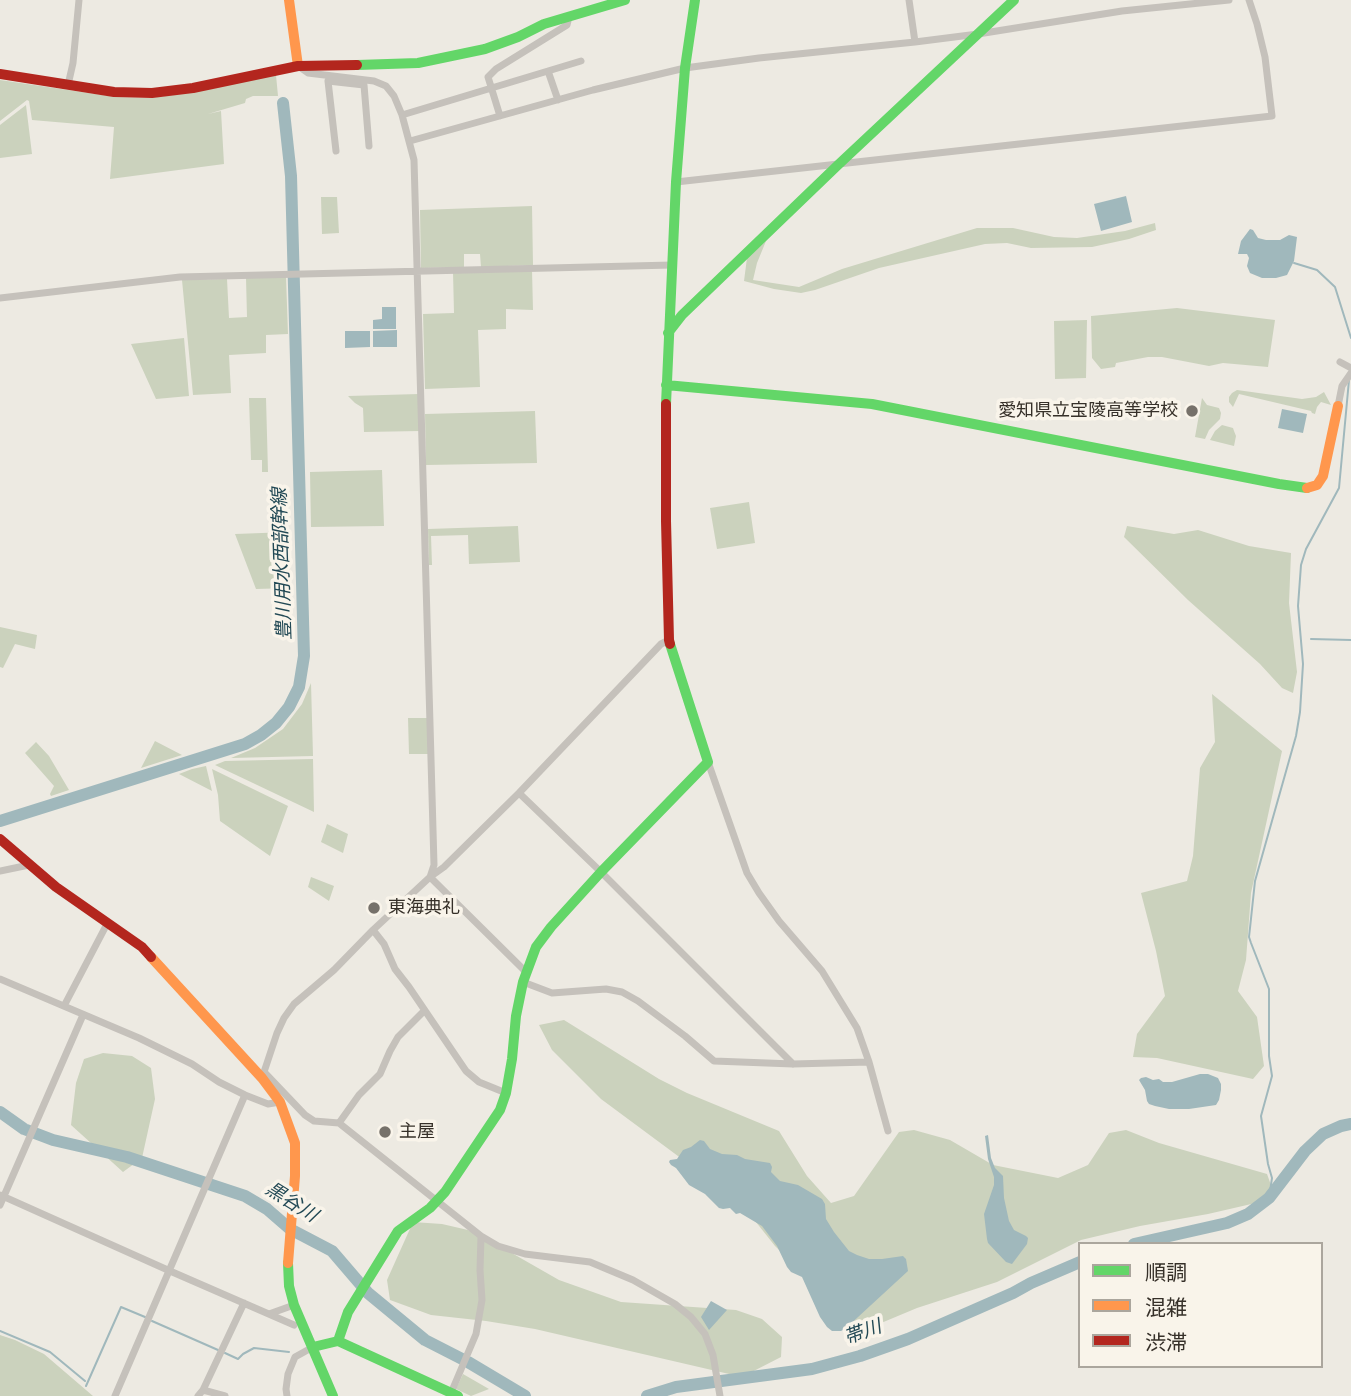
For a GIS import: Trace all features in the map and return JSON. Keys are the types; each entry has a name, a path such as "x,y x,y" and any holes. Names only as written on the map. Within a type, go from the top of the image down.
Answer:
{"street":[{"path":"68,85 74,62 79,0"},
{"path":"289,0 298,66 307,73 381,83 391,90 402,115 414,160 434,865 430,877"},
{"path":"0,74 114,92 152,93 193,88 298,66 418,63 493,47 544,23 625,0"},
{"path":"695,0 685,68 668,334 666,507 669,640 747,873 779,921 822,971 857,1028 888,1131"},
{"path":"909,0 915,42"},
{"path":"668,334 682,316 839,164 1014,0"},
{"path":"410,141 593,90 685,68 915,42 1122,11 1229,0"},
{"path":"676,182 1272,116 1265,57 1249,0"},
{"path":"500,116 488,77 496,69 567,25 569,17"},
{"path":"402,115 581,61"},
{"path":"548,71 558,100"},
{"path":"336,151 328,81 364,85 369,146"},
{"path":"0,298 180,277 671,265"},
{"path":"666,385 872,404 1308,488 1317,485 1323,476 1342,386 1351,370 1340,362"},
{"path":"333,1396 294,1305 289,1286 295,1143 280,1102 264,1075 277,1033 295,1004 430,877 444,867 519,793 661,644 669,640"},
{"path":"338,1341 348,1312 398,1231 437,1201 500,1110 506,1093 524,977 536,947 601,872 708,762"},
{"path":"519,793 793,1064"},
{"path":"0,839 56,887 142,947 305,1115 314,1121 339,1123 481,1236 498,1246 511,1251 590,1262 633,1280 675,1304 691,1317 705,1335 713,1355 720,1394"},
{"path":"0,871 29,865"},
{"path":"430,877 524,977 552,993 606,989 622,992 685,1036 714,1061 793,1064 869,1062"},
{"path":"64,1006 108,922"},
{"path":"373,930 384,944 395,969 466,1071 479,1082 506,1093"},
{"path":"0,979 139,1038 192,1064 245,1095 268,1104 280,1102"},
{"path":"339,1123 359,1095 380,1074 398,1037 424,1011"},
{"path":"0,1205 83,1015"},
{"path":"115,1396 245,1095"},
{"path":"2,1196 294,1325"},
{"path":"287,1396 288,1374 295,1357 313,1347 338,1341 455,1394 476,1334 482,1300 481,1236"},
{"path":"225,1396 201,1393 244,1303"},
{"path":"269,1314 294,1305"}],"green space":[{"path":"276,75 278,96 253,96 246,99 245,103 208,114 221,111 224,164 110,179 114,127 32,120 27,100 0,121 0,80 116,97 149,98"},
{"path":"26,105 32,154 0,158 0,125"},
{"path":"321,197 337,197 339,233 322,234"},
{"path":"532,206 533,265 481,267 480,254 464,254 464,267 421,268 420,210"},
{"path":"1155,223 1156,230 1092,247 1031,248 1007,243 985,244 879,268 801,293 744,281 747,258 766,241 753,280 799,287 842,269 977,228 1013,228 1054,237 1077,238 1125,231"},
{"path":"532,270 533,310 506,309 506,329 478,330 480,387 425,389 423,314 454,313 453,272"},
{"path":"286,277 288,334 266,335 266,353 229,355 231,393 193,395 182,280 227,279 229,318 247,317 246,278"},
{"path":"1177,308 1275,320 1268,367 1223,363 1209,366 1148,357 1116,363 1115,367 1101,369 1092,358 1091,316"},
{"path":"1087,320 1086,378 1055,379 1054,321"},
{"path":"184,338 189,396 156,399 131,344"},
{"path":"1237,390 1302,399 1316,397 1324,392 1331,405 1321,402 1315,414 1239,394 1233,407 1229,397"},
{"path":"419,394 420,431 364,432 363,408 348,396"},
{"path":"249,398 266,398 268,472 262,472 262,460 251,460"},
{"path":"1202,398 1207,405 1219,408 1221,413 1220,419 1209,430 1205,439 1195,437"},
{"path":"535,411 537,463 426,465 425,414"},
{"path":"1222,425 1233,428 1236,436 1234,446 1210,440"},
{"path":"382,470 384,526 311,527 310,472"},
{"path":"749,502 755,543 717,549 710,508"},
{"path":"518,526 520,562 469,564 468,535 431,536 432,565 429,565 428,529"},
{"path":"1127,526 1174,534 1198,530 1249,546 1291,553 1289,603 1297,672 1293,693 1282,688 1260,664 1188,600 1124,537"},
{"path":"289,532 290,588 256,589 235,534"},
{"path":"0,627 37,635 35,649 15,644 3,668 0,667"},
{"path":"311,683 313,756 231,758 255,748 283,729 302,704"},
{"path":"1212,694 1282,751 1251,893 1246,960 1238,991 1257,1017 1264,1066 1253,1079 1157,1058 1133,1057 1137,1034 1165,996 1141,893 1187,881 1193,856 1200,768 1215,742"},
{"path":"408,718 428,718 429,754 409,754"},
{"path":"155,741 182,755 141,768"},
{"path":"36,742 49,756 69,790 51,796 54,786 25,753"},
{"path":"313,759 314,812 215,765 225,761"},
{"path":"206,766 212,791 179,774 192,769"},
{"path":"212,769 288,806 270,856 220,821"},
{"path":"327,824 348,834 343,853 321,842"},
{"path":"311,877 334,886 329,901 308,887"},
{"path":"564,1020 659,1079 779,1131 807,1176 831,1203 854,1196 899,1132 914,1130 950,1140 993,1165 1058,1178 1088,1165 1109,1133 1126,1130 1159,1143 1267,1174 1272,1188 1260,1202 1081,1240 997,1282 917,1308 862,1331 845,1325 814,1284 775,1246 748,1212 709,1179 601,1099 552,1050 539,1025"},
{"path":"103,1053 132,1056 151,1068 155,1099 142,1158 123,1172 71,1125 76,1083 84,1059"},
{"path":"413,1222 442,1224 468,1230 559,1280 621,1302 736,1310 762,1319 782,1337 781,1357 742,1377 535,1329 431,1315 390,1300 387,1280"},
{"path":"0,1335 44,1354 93,1396 0,1396"},
{"path":"463,1374 489,1389 471,1396 456,1389"}],"water":[{"path":"1126,196 1132,222 1101,231 1094,204"},
{"path":"1250,229 1258,238 1266,240 1280,240 1289,235 1297,237 1294,261 1287,275 1262,278 1250,273 1247,254 1238,254 1241,241"},
{"path":"382,307 396,307 396,329 373,329 373,320 382,319"},
{"path":"397,330 397,347 373,347 373,331"},
{"path":"345,331 370,331 370,347 345,348"},
{"path":"1282,409 1307,414 1303,433 1278,428"},
{"path":"1200,1074 1218,1078 1221,1090 1216,1105 1189,1109 1155,1106 1147,1101 1139,1080 1146,1077 1172,1082"},
{"path":"988,1135 991,1158 995,1168 1003,1176 1009,1221 1014,1230 1028,1238 1027,1244 1012,1264 1006,1262 987,1239 984,1214 994,1185 985,1136"},
{"path":"700,1140 710,1149 722,1154 770,1163 771,1172 780,1181 798,1185 822,1199 826,1219 849,1251 869,1259 903,1256 908,1271 845,1329 832,1331 820,1317 802,1277 787,1267 777,1246 762,1226 740,1213 736,1214 730,1208 719,1208 705,1194 689,1185 671,1165 670,1160 677,1159 683,1150"},
{"path":"711,1301 727,1310 709,1330 701,1317"}],"waterway":[{"name":"豊川用水西部幹線","path":"0,821 245,744 276,723 289,707 299,687 304,656 291,176 283,103"},
{"path":"1294,263 1317,270 1335,287 1351,338"},
{"path":"1269,1198 1272,1178 1261,1116 1272,1076 1269,1056 1269,989 1249,937 1255,881 1296,736 1300,712 1303,664 1298,606 1301,565 1306,549 1339,488 1349,380"},
{"path":"1311,639 1351,640"},
{"name":"黒谷川","path":"0,1112 24,1129 53,1140 127,1157 245,1196 267,1209 290,1229 332,1251 368,1293 425,1340 525,1396"},
{"name":"帯川","path":"1143,1242 1227,1223 1248,1214 1269,1198 1305,1151 1323,1134 1351,1124"},
{"name":"帯川","path":"647,1396 676,1387 812,1369 860,1356 908,1339 1078,1263"},
{"path":"86,1386 121,1307 145,1317"},
{"path":"152,1321 218,1350"},
{"path":"0,1331 50,1352 85,1381"},
{"path":"225,1353 238,1359 254,1348 289,1352"}],"traffic: fast":[{"path":"357,65 418,63 485,49 544,24 625,0"},
{"path":"666,404 676,182 685,68 695,0"},
{"path":"668,333 682,315 1014,0"},
{"path":"666,385 872,404 1307,488"},
{"path":"338,1341 348,1312 398,1231 430,1208 445,1192 500,1110 506,1093 523,982 536,947 601,872 708,762 670,644"},
{"path":"288,1263 289,1286 294,1305 333,1396"},
{"path":"313,1347 338,1341 458,1396"}],"traffic: slow":[{"path":"289,0 298,66"},
{"path":"1307,488 1317,485 1323,476 1338,406"},
{"path":"151,957 262,1078 280,1102 295,1143 288,1263"}],"traffic: jam":[{"path":"0,74 114,92 152,93 193,88 298,66 357,65"},
{"path":"666,404 670,644"},
{"path":"0,839 56,887 142,947 151,957"}],"place":[{"name":"愛知県立宝陵高等学校","path":"1192,411"},
{"name":"東海典礼","path":"374,908"},
{"name":"主屋","path":"385,1132"}]}
